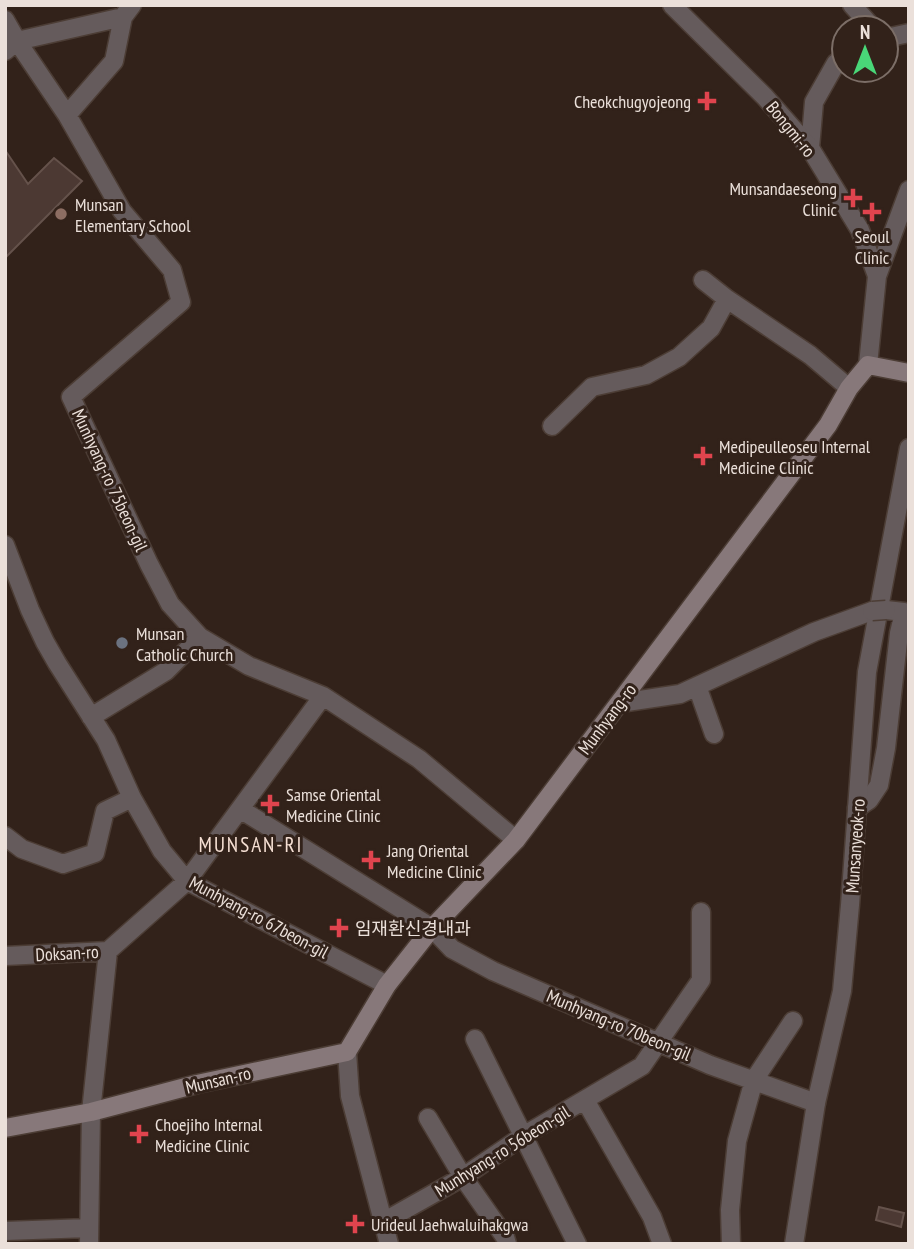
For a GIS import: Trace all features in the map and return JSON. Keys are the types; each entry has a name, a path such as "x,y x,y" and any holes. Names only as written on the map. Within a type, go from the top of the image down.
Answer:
{"main road":[{"path":"868,365 909,373"},
{"name":"Munhyang-ro","path":"347,1052 387,985 432,928 516,840 828,425 849,388 868,365"},
{"name":"Munsan-ro","path":"5,1128 91,1112 197,1084 347,1052"}],"street":[{"name":"Bongmi-ro","path":"672,5 765,97 810,148 860,230 877,276"},
{"path":"11,46 128,11"},
{"path":"67,115 114,61 128,11"},
{"name":"Munhyang-ro 75beon-gil","path":"5,20 11,46 67,115 122,211 172,270 180,302 71,397 170,604 200,637 249,666 323,696 419,759 516,840"},
{"path":"810,148 814,102 830,74"},
{"path":"868,365 877,276 909,190"},
{"path":"703,280 810,355 849,388"},
{"path":"552,426 592,387 646,375 679,356 711,328 727,299"},
{"name":"Munsanyeok-ro","path":"794,1244 816,1102 842,991 867,672 909,448"},
{"name":"Munhyang-ro 67beon-gil","path":"5,545 45,642 106,740 132,798 162,851 187,881 387,985"},
{"path":"620,703 680,694 814,632 879,611 904,612 879,785 869,800 857,808"},
{"path":"91,717 166,671 200,637"},
{"path":"697,686 714,734"},
{"path":"187,881 323,696"},
{"path":"5,836 22,849 63,864 95,853 105,811 132,798"},
{"name":"Munhyang-ro 70beon-gil","path":"240,809 432,928 452,948 493,971 710,1065 816,1102"},
{"name":"Doksan-ro","path":"5,956 108,951 187,881"},
{"name":"Munhyang-ro 56beon-gil","path":"383,1222 463,1177 523,1136 642,1066 701,980 701,912"},
{"path":"5,1231 89,1236 91,1112 108,951"},
{"path":"731,1244 730,1210 737,1141 754,1080 793,1021"},
{"path":"475,1039 577,1244"},
{"path":"347,1052 350,1096 388,1244"},
{"name":"Munhyang-ro 56beon-gil","path":"585,1100 652,1217 662,1244"},
{"path":"428,1118 507,1244"}],"building":[{"path":"5,150 28,184 54,158 82,181 5,258"},
{"path":"879,1207 904,1213 901,1227 876,1220"}],"place":[{"name":"Cheokchugyojeong","path":"707,101"},
{"name":"Munsandaeseong Clinic","path":"853,198"},
{"name":"Seoul Clinic","path":"872,212"},
{"name":"Munsan Elementary School","path":"61,214"},
{"name":"Medipeulleoseu Internal Medicine Clinic","path":"703,456"},
{"name":"Munsan Catholic Church","path":"122,643"},
{"name":"Samse Oriental Medicine Clinic","path":"270,804"},
{"name":"Jang Oriental Medicine Clinic","path":"371,860"},
{"name":"임재환신경내과","path":"339,928"},
{"name":"Choejiho Internal Medicine Clinic","path":"139,1134"},
{"name":"Urideul Jaehwaluihakgwa","path":"355,1224"}],"district":[{"name":"MUNSAN-RI","path":"251,844"}]}
